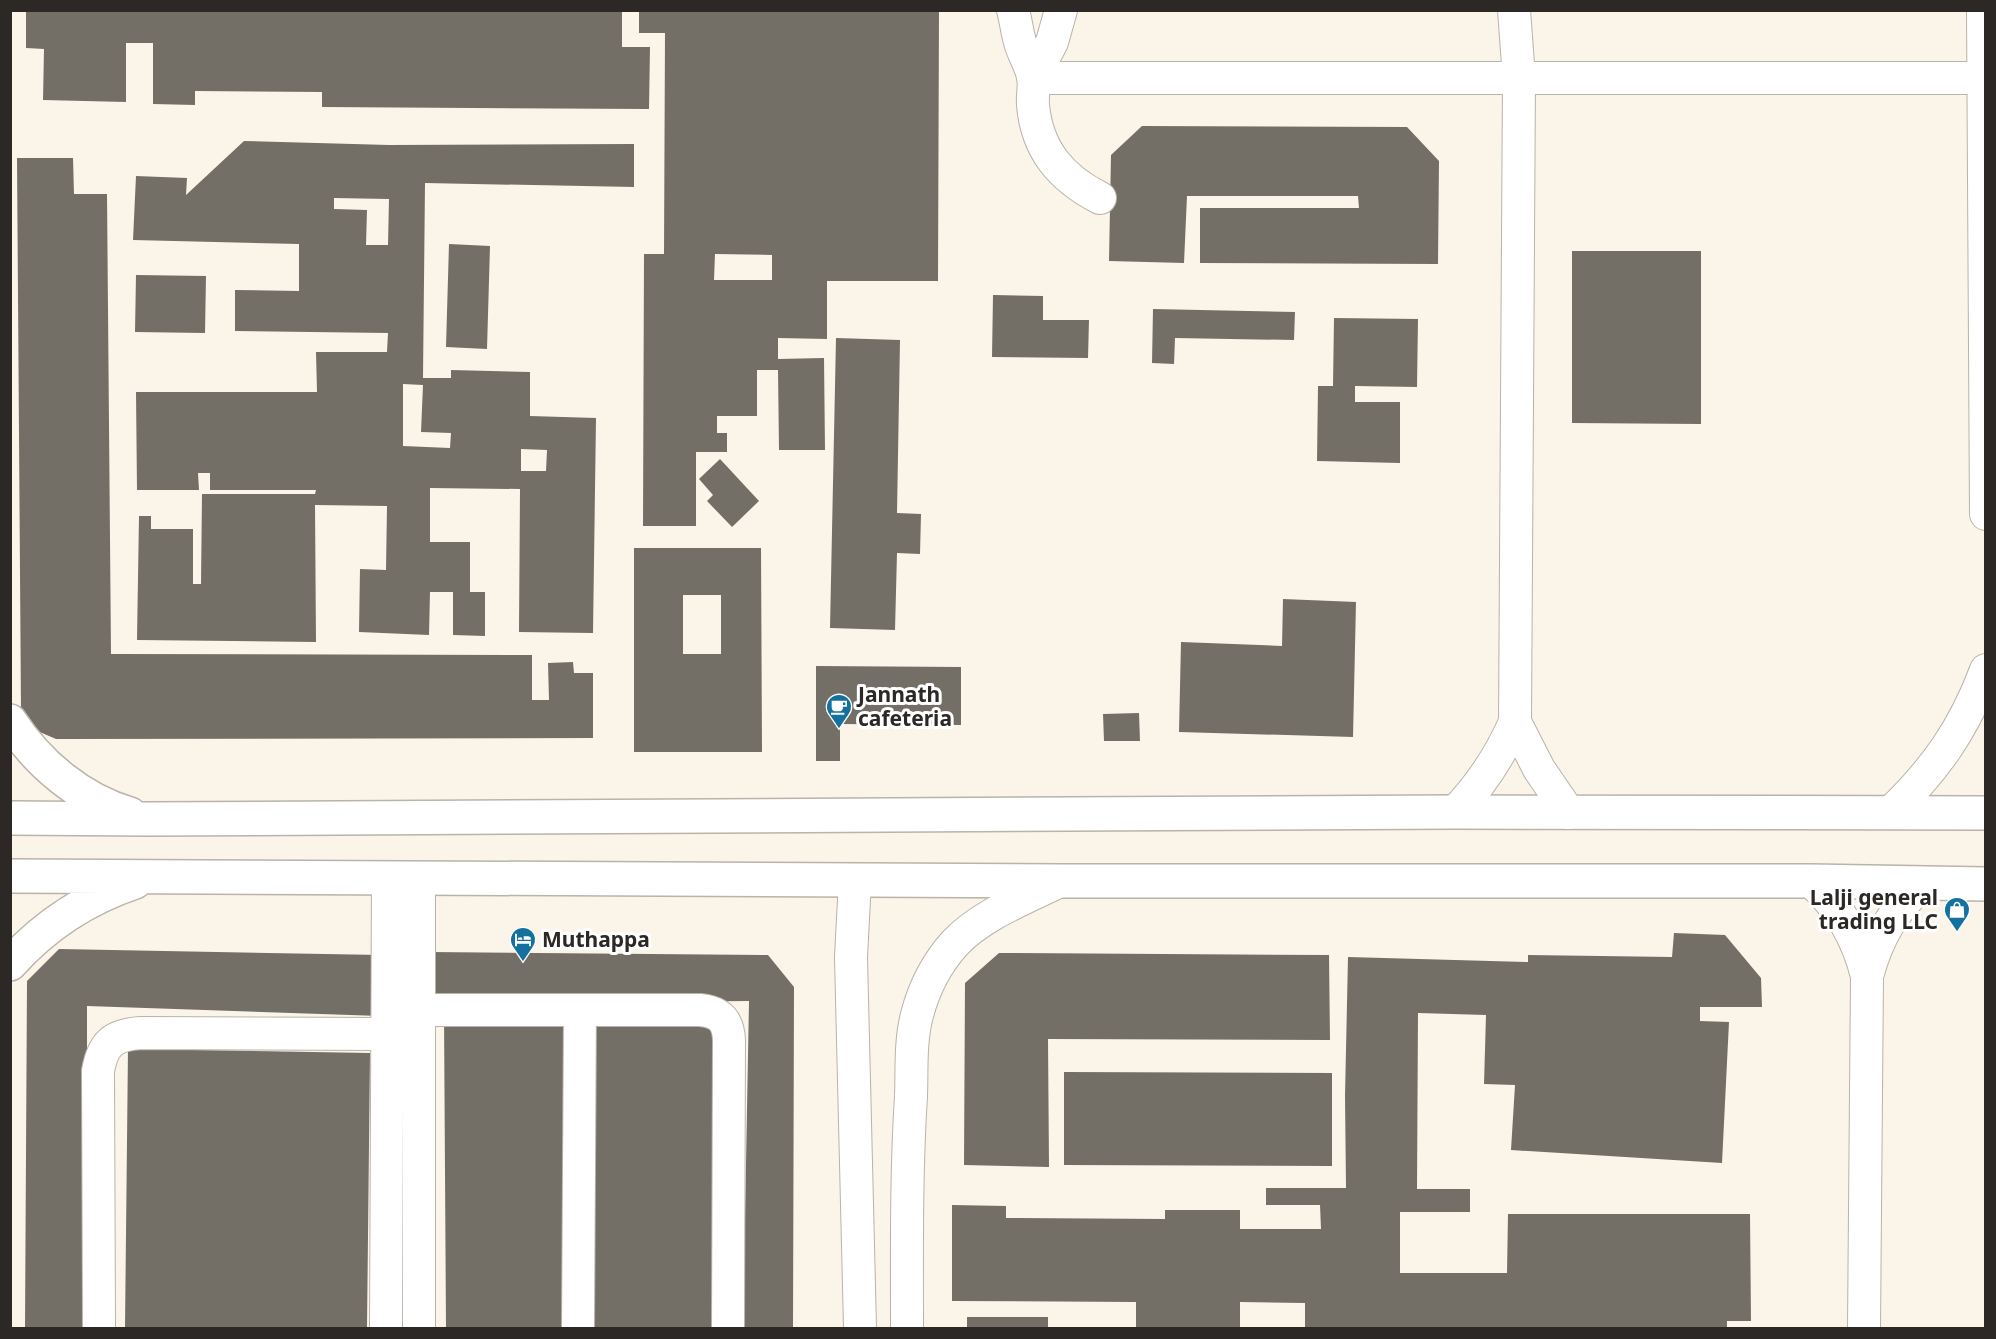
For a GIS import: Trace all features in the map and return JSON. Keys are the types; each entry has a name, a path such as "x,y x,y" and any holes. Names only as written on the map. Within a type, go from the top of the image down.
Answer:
{"main road":[{"path":"10,721 33,751 74,787 123,812 149,819"},
{"path":"10,818 1455,812 1986,813"},
{"path":"10,876 1811,881 1986,884"},
{"path":"10,964 50,926 82,906 116,889 152,877"}],"street":[{"path":"1013,10 1020,43 1034,78"},
{"path":"1061,10 1052,42 1034,78 1032,102 1035,123 1042,143 1066,176 1082,189 1100,198"},
{"path":"1455,812 1496,761 1515,722 1520,78 1514,10"},
{"path":"1983,10 1986,514"},
{"path":"1034,78 1985,78"},
{"path":"1890,813 1916,789 1958,733 1986,670"},
{"path":"1515,722 1539,769 1569,813"},
{"path":"403,878 418,1010 419,1329"},
{"path":"386,1329 387,1034 403,878"},
{"path":"855,880 851,957 860,1329"},
{"path":"907,1329 907,1160 916,1017 925,990 938,964 956,942 978,923 1060,880"},
{"path":"1811,881 1841,914 1853,934 1867,976 1864,1329"},
{"path":"1867,976 1882,934 1893,915 1923,882"},
{"path":"418,1010 712,1011 723,1017 729,1028 728,1329"},
{"path":"579,1329 580,1010"},
{"path":"99,1329 98,1071 101,1055 110,1042 125,1034 141,1033 387,1034"},
{"path":"857,1159 907,1160"}],"building":[{"path":"26,10 622,10 622,47 650,47 649,109 322,107 322,92 195,91 195,105 153,104 153,43 126,43 126,102 43,100 44,49 26,48"},
{"path":"639,10 939,10 938,281 827,281 827,339 778,338 778,359 824,358 825,450 779,450 778,370 757,370 757,416 717,416 717,433 727,433 727,452 696,452 696,526 643,526 644,254 664,254 665,33 639,33","holes":["715,254 772,255 772,280 714,280"]},
{"path":"1142,126 1407,127 1439,161 1438,264 1200,263 1200,208 1359,208 1358,196 1187,196 1184,263 1109,261 1111,155"},
{"path":"244,141 389,145 634,144 634,187 425,183 423,378 451,378 451,370 530,372 530,416 596,418 593,633 519,632 520,489 430,488 430,542 470,542 470,592 485,592 485,636 453,635 453,592 430,592 429,635 359,632 360,569 386,570 387,506 315,505 316,642 137,640 139,516 151,516 151,529 193,529 193,584 201,584 202,494 315,494 316,490 210,490 210,473 198,473 199,490 137,490 136,392 317,392 316,352 387,352 388,333 235,331 235,290 299,291 299,244 133,240 136,176 187,178 186,195","holes":["334,198 389,199 388,245 366,245 367,210 334,209","403,384 423,385 421,432 451,433 450,448 403,446","521,449 547,450 546,471 521,471"]},
{"path":"17,158 73,158 74,194 107,194 111,654 532,655 532,700 549,700 548,663 573,662 574,673 593,673 593,738 56,739 35,730 21,710"},
{"path":"449,244 490,246 487,349 446,347"},
{"path":"1572,251 1701,251 1701,424 1572,423"},
{"path":"136,275 206,276 205,333 135,332"},
{"path":"993,295 1043,296 1043,320 1089,320 1088,358 992,357"},
{"path":"1153,309 1295,312 1294,340 1175,338 1174,364 1152,363"},
{"path":"1334,318 1418,319 1417,387 1355,386 1355,402 1400,402 1400,463 1317,461 1318,386 1333,386"},
{"path":"836,338 900,340 897,513 921,514 920,554 897,553 895,630 830,628"},
{"path":"720,459 759,501 732,527 707,501 713,495 699,479"},
{"path":"634,548 761,548 762,752 634,752","holes":["683,595 721,595 721,654 683,654"]},
{"path":"1283,599 1356,602 1353,737 1179,732 1181,642 1282,646"},
{"path":"816,666 961,667 961,725 840,724 840,761 816,761"},
{"path":"1139,713 1140,741 1104,741 1103,714"},
{"path":"1674,933 1725,935 1761,978 1762,1007 1700,1007 1700,1021 1729,1022 1722,1163 1511,1150 1515,1085 1484,1084 1486,1015 1418,1013 1417,1189 1470,1189 1470,1212 1400,1212 1400,1273 1507,1273 1508,1214 1750,1214 1751,1321 1727,1321 1727,1328 1305,1328 1305,1303 1240,1302 1240,1328 1136,1328 1136,1302 952,1301 952,1205 1006,1206 1006,1218 1165,1219 1165,1210 1240,1210 1240,1229 1321,1229 1320,1205 1266,1205 1266,1188 1346,1188 1348,957 1528,962 1528,955 1672,957"},
{"path":"59,949 381,955 380,1016 87,1006 87,1328 25,1328 27,981"},
{"path":"429,952 768,955 794,987 793,1328 743,1328 749,1001 429,1004"},
{"path":"999,953 1329,955 1330,1040 1048,1039 1049,1167 964,1165 965,983"},
{"path":"444,1014 570,1014 570,1328 446,1328"},
{"path":"591,1021 718,1021 719,1328 595,1328"},
{"path":"128,1049 370,1053 367,1328 125,1328"},
{"path":"1064,1072 1332,1073 1332,1166 1064,1165"},
{"path":"967,1317 1048,1317 1048,1328 967,1328"}],"place":[{"name":"Jannath cafeteria","path":"839,730"},
{"name":"Lalji general trading LLC","path":"1957,933"},
{"name":"Muthappa","path":"523,963"}]}
